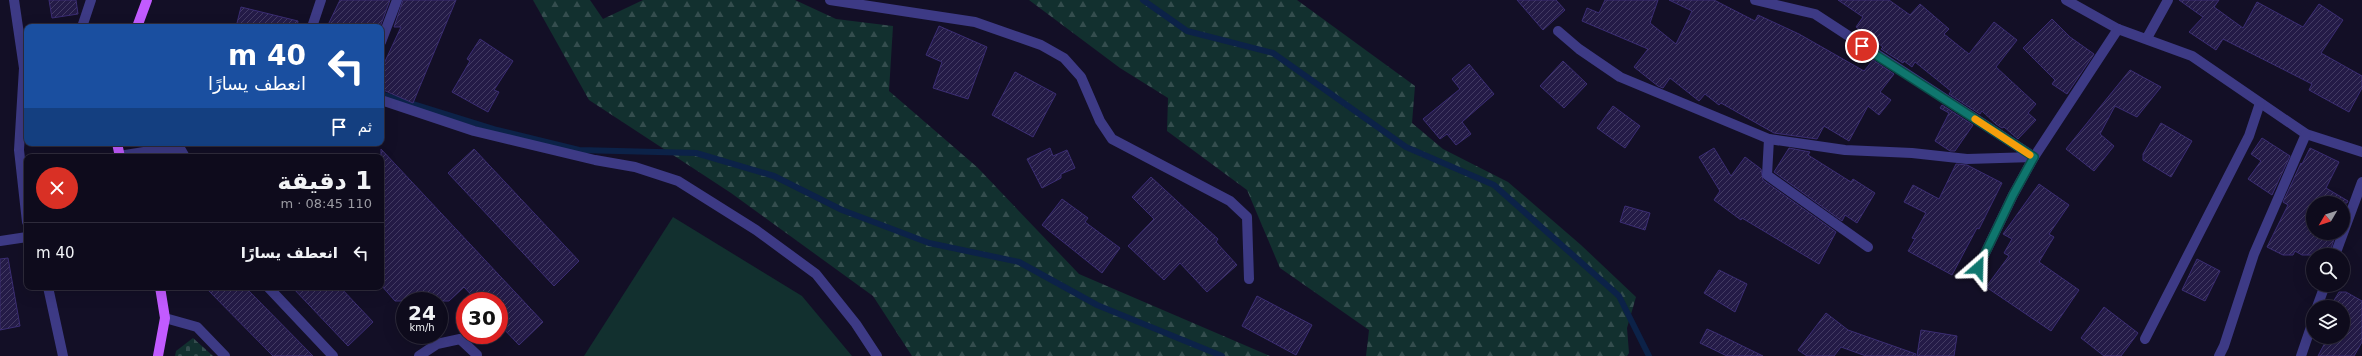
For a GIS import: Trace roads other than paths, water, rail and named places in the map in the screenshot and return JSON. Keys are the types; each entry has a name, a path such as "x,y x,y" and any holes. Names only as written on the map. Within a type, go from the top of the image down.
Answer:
{"main road":[{"path":"138,24 147,0"},
{"path":"158,356 165,318 160,290"}],"street":[{"path":"14,0 24,47"},
{"path":"83,24 91,0"},
{"path":"313,24 321,0"},
{"path":"384,34 397,0"},
{"path":"830,0 975,22 1041,45 1064,58 1080,77 1100,121 1112,139 1230,201 1247,218 1249,278"},
{"path":"1755,0 1815,14 2034,157"},
{"path":"2066,0 2118,29 2147,38 2192,56 2306,134 2362,152"},
{"path":"2147,38 2168,0"},
{"path":"1978,268 2013,195 2034,157 2118,29"},
{"path":"1558,31 1580,49 1620,77 1769,139 1845,150 1912,153 1967,158 2034,157"},
{"path":"24,68 19,150 24,195"},
{"path":"384,101 474,131 595,160 635,167 678,181 756,230 816,274 877,356"},
{"path":"2146,339 2249,136 2260,103"},
{"path":"2219,356 2224,346 2254,254 2306,134"},
{"path":"1769,139 1767,175 1868,247"},
{"path":"132,154 169,148 181,150 183,154"},
{"path":"2338,248 2362,182"},
{"path":"0,241 24,237"},
{"path":"49,290 63,356"},
{"path":"271,290 333,356"},
{"path":"165,318 197,328 225,356"},
{"path":"419,356 437,344 460,339 477,355"},
{"path":"2302,356 2306,343"}],"waterway":[{"path":"1143,0 1187,31 1273,53 1406,147 1494,185 1619,296 1649,356"},
{"path":"384,95 497,130 579,150 696,153 774,176 842,210 929,243 1019,262 1097,305 1222,356"}]}
